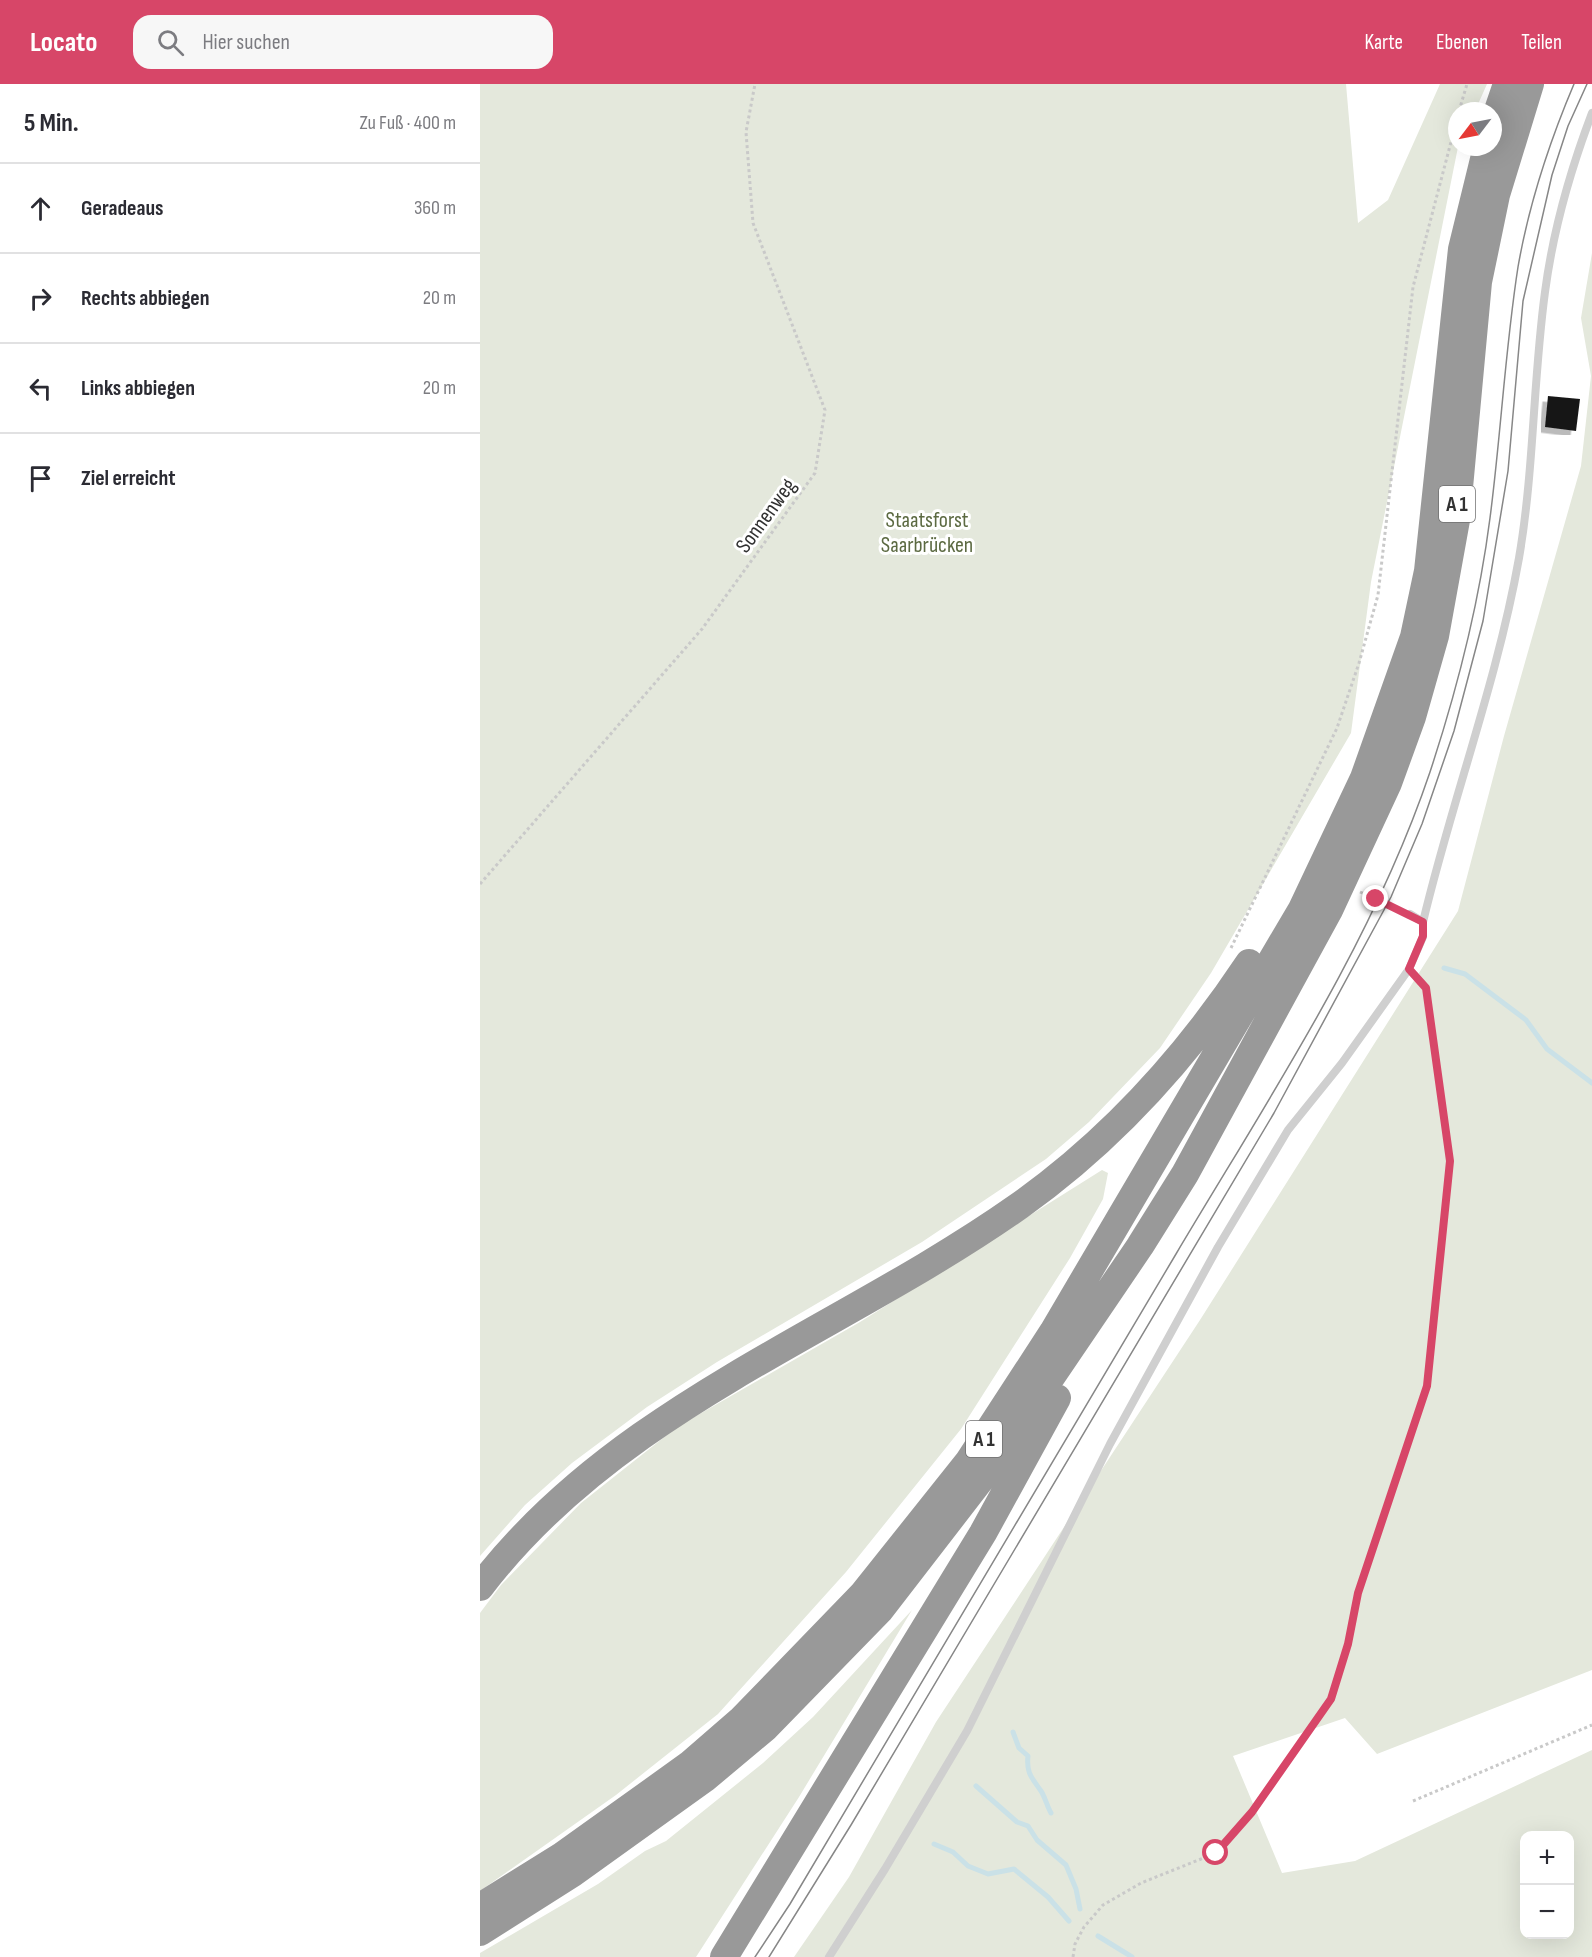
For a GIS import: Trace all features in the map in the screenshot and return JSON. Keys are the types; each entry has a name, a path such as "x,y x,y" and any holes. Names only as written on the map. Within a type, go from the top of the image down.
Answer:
{"highway":[{"path":"1501,102 1507,84"},
{"name":"A 1","path":"480,1932 573,1873 705,1779 765,1728 880,1610 988,1470 1140,1246 1185,1174 1329,910 1388,783 1412,717 1435,636 1456,520 1478,282 1496,195 1530,84"},
{"name":"A 1","path":"480,1907 562,1856 680,1771 742,1719 862,1594 969,1461 1053,1332 1302,909 1364,778 1414,637 1428,571 1462,249 1485,156"},
{"path":"480,1587 540,1518 584,1478 656,1424 727,1380 933,1262 1017,1207 1105,1139 1182,1055 1229,993 1334,840"},
{"path":"724,1957 982,1533 1140,1246"}],"lane":[{"path":"829,1957 967,1731 1110,1444 1257,1179 1288,1130 1342,1063 1409,969 1423,936 1423,922 1442,844 1494,672 1519,558 1545,292 1558,221 1572,168 1592,113"},
{"path":"1410,914 1423,922"}],"path":[{"name":"Sonnenweg","path":"480,884 702,629 815,473 825,411 753,223 746,132 756,84"},
{"path":"1462,102 1467,84"},
{"path":"1226,958 1337,728 1375,607 1413,287 1448,153"},
{"path":"1359,891 1410,914"},
{"path":"1073,1957 1075,1944 1084,1927 1103,1905 1141,1883 1216,1853 1252,1812 1331,1699 1348,1644 1358,1593 1427,1386 1450,1161 1426,988 1409,969"},
{"path":"1413,1801 1592,1725"}],"green space":[{"name":"Staatsforst Saarbrücken","path":"480,84 1346,84 1358,223 1388,200 1440,84 1487,84 1479,102 1448,102 1448,156 1456,156 1371,582 1351,733 1211,973 1160,1048 1089,1122 1046,1159 922,1242 717,1362 647,1407 572,1463 525,1505 480,1556"},
{"path":"1592,253 1592,1670 1377,1754 1345,1718 1233,1756 1282,1873 1355,1861 1592,1750 1592,1957 794,1957 849,1877 936,1722 1200,1320 1458,911 1504,736 1581,466 1591,376 1581,318"},
{"path":"1102,1170 1108,1173 1103,1199 1070,1258 961,1429 846,1572 718,1714 616,1795 480,1891 480,1613 501,1585 581,1503 677,1427 860,1322"},
{"path":"912,1610 799,1797 696,1957 480,1957 480,1953 598,1884 645,1851 666,1841 763,1763 813,1717"}],"building":[{"path":"1548,396 1580,399 1576,431 1545,427"}],"waterway":[{"path":"1444,968 1465,974 1526,1020 1547,1049 1592,1083"},
{"path":"1013,1732 1019,1748 1028,1756 1030,1775 1051,1813"},
{"path":"976,1786 1017,1822 1028,1826 1037,1840 1066,1865 1076,1889 1080,1909"},
{"path":"934,1844 953,1852 968,1866 988,1874 1014,1869 1048,1897 1069,1921"},
{"path":"1098,1936 1132,1957"}],"tram line":[{"path":"755,1957 790,1904 1282,1079 1379,898 1430,772 1458,678 1473,615 1490,518 1518,267 1541,174 1574,84"},
{"path":"769,1957 851,1825 1274,1113 1391,897 1422,824 1454,731 1483,621 1508,471 1523,301 1552,175 1568,126 1587,84"}],"route":[{"path":"1216,1853 1252,1812 1331,1699 1348,1644 1358,1593 1427,1386 1450,1161 1426,988 1409,969 1423,936 1423,922 1376,899"}]}
